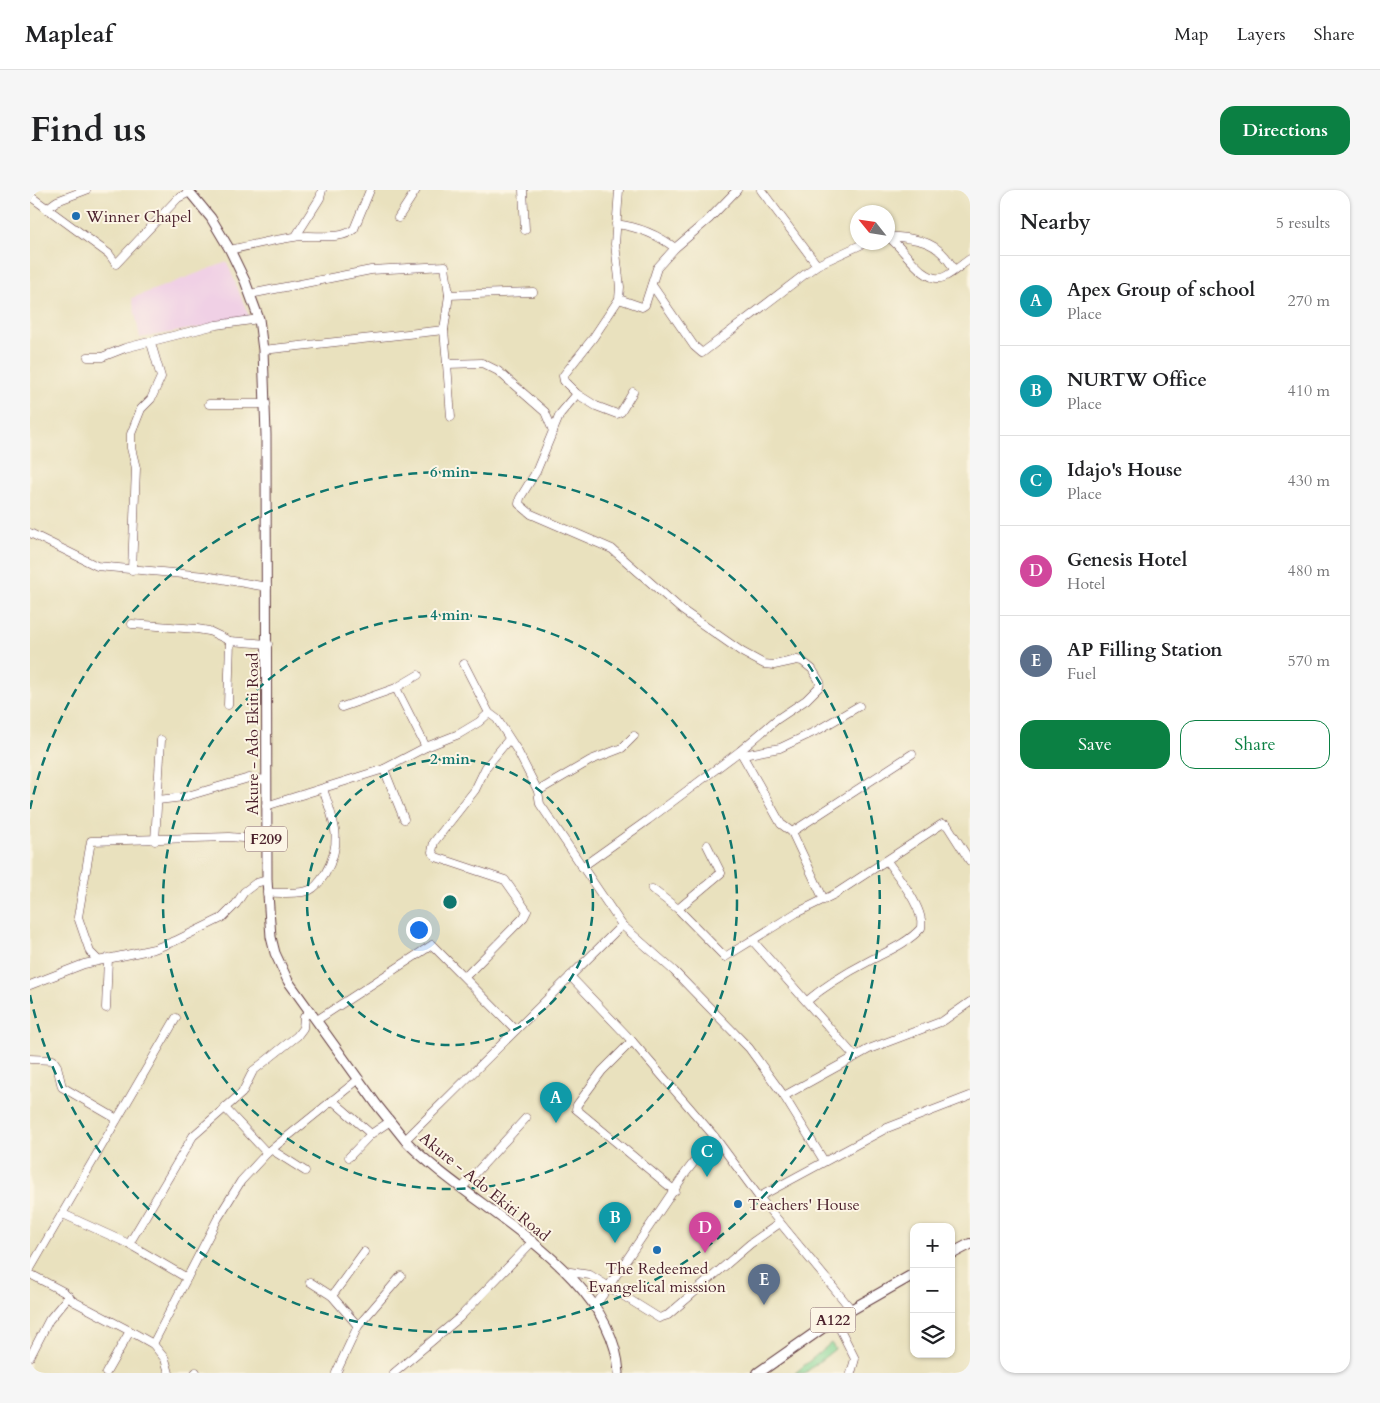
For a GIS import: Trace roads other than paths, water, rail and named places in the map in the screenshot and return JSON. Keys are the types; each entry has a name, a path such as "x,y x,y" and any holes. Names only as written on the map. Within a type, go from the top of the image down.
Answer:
{"highway":[{"path":"955,1252 970,1244"},
{"name":"A122","path":"766,1371 835,1319 910,1276"}],"main road":[{"name":"Akure - Ado Ekiti Road","path":"189,191 210,218 230,250 259,319 263,350 266,404 268,644 267,893 269,920 275,953 288,981 389,1122 404,1140 420,1157 460,1189 533,1241 564,1271 594,1308 611,1338 619,1373"}],"street":[{"path":"33,190 30,195 46,209 109,254 116,264 178,198 189,191"},
{"path":"46,209 57,201 86,190"},
{"path":"296,236 320,198 322,190"},
{"path":"230,250 296,236 335,236 351,232 370,190"},
{"path":"398,218 416,190"},
{"path":"523,190 525,230"},
{"path":"619,190 616,224 616,255 620,287 618,299 598,331 563,376 564,381 577,394 596,406 617,414 621,412 633,392"},
{"path":"724,190 735,192"},
{"path":"761,190 816,264"},
{"path":"618,299 643,306 657,268 675,248 709,219 735,192"},
{"path":"616,224 633,226 654,234 675,248"},
{"path":"895,237 927,242 945,254 954,270"},
{"path":"895,243 930,276 937,279 943,277 970,258"},
{"path":"652,285 698,351 702,353 816,264 850,249"},
{"path":"250,294 352,273 442,265 447,268 449,295 444,330 451,417"},
{"path":"449,295 533,292"},
{"path":"88,356 102,357 125,348 151,343 216,325 259,319"},
{"path":"263,350 444,330"},
{"path":"132,570 136,468 131,448 131,434 141,409 151,399 161,377 151,343"},
{"path":"447,364 482,363 494,368 545,412 553,431"},
{"path":"577,394 560,414 536,472 520,498 519,504 523,509 612,549 704,628 755,660 774,665 797,660 802,661 818,677 819,687 813,694 776,720 741,753 582,867"},
{"path":"209,404 266,404"},
{"path":"30,533 88,563 132,570 205,576 267,587"},
{"path":"132,624 197,629 209,631 230,641 268,644"},
{"path":"228,705 230,641"},
{"path":"464,664 489,713 497,719 538,792 540,804 622,925 728,1025 784,1096 824,1161"},
{"path":"342,706 396,688 418,675"},
{"path":"396,688 426,746"},
{"path":"741,753 780,748 818,730 858,706"},
{"path":"266,806 323,790 384,769 426,746 459,734 479,722 489,713"},
{"path":"538,792 591,760 622,748 634,736"},
{"path":"465,977 524,918 527,911 505,880 436,857 432,852 432,847 474,790 486,767 509,739"},
{"path":"155,841 161,740"},
{"path":"741,753 781,824 792,832 824,900"},
{"path":"792,832 912,754"},
{"path":"384,769 404,819"},
{"path":"158,800 184,797 249,778 266,780"},
{"path":"267,893 308,891 316,887 330,865 335,854 335,825 323,790"},
{"path":"652,889 678,909 725,957 796,913 824,900 944,823 970,860"},
{"path":"98,960 90,952 78,917 88,844 94,840 155,841 229,837 266,840"},
{"path":"678,909 721,874 707,845"},
{"path":"806,1001 834,980 895,947 916,934 921,928 921,916 917,907 887,861"},
{"path":"30,985 98,960 154,949 200,930 222,918 244,892 256,883 267,880"},
{"path":"404,1140 622,925"},
{"path":"753,941 855,1057"},
{"path":"317,1020 432,944 516,1030"},
{"path":"106,1008 108,958"},
{"path":"570,976 632,1042 714,1136 759,1197 851,1309"},
{"path":"784,1096 855,1057 943,1021 970,1002"},
{"path":"129,1244 193,1136 242,1093 253,1071 302,1031 304,1017 310,1011"},
{"path":"30,1269 176,1018"},
{"path":"632,1042 602,1071 576,1105 576,1109 675,1191"},
{"path":"30,1059 53,1060 57,1066 62,1087 117,1119"},
{"path":"153,1344 231,1195 241,1181 270,1152 359,1079"},
{"path":"759,1197 888,1128 970,1096"},
{"path":"332,1100 371,1134"},
{"path":"224,1107 270,1152 305,1171"},
{"path":"460,1189 526,1118"},
{"path":"350,1156 371,1134 389,1122"},
{"path":"594,1308 714,1136"},
{"path":"63,1214 129,1244 187,1278"},
{"path":"564,1271 590,1275 659,1318 668,1315 731,1260 780,1223"},
{"path":"394,1373 459,1318 533,1241"},
{"path":"332,1296 364,1252"},
{"path":"30,1274 46,1281 153,1344 165,1359 169,1373"},
{"path":"336,1373 358,1326 401,1276"},
{"path":"310,1282 332,1296 358,1326"},
{"path":"30,1357 49,1320 69,1296"},
{"path":"835,1319 855,1359 851,1373"},
{"path":"106,1373 130,1331"}],"place":[{"name":"Winner Chapel","path":"76,216"},
{"name":"Apex Group of school","path":"556,1123"},
{"name":"Idajo's House","path":"707,1177"},
{"name":"Teachers' House","path":"738,1204"},
{"name":"NURTW Office","path":"615,1243"},
{"name":"The Redeemed Evangelical misssion","path":"657,1250"},
{"name":"Genesis Hotel","path":"705,1253"},
{"name":"AP Filling Station","path":"764,1305"}]}
